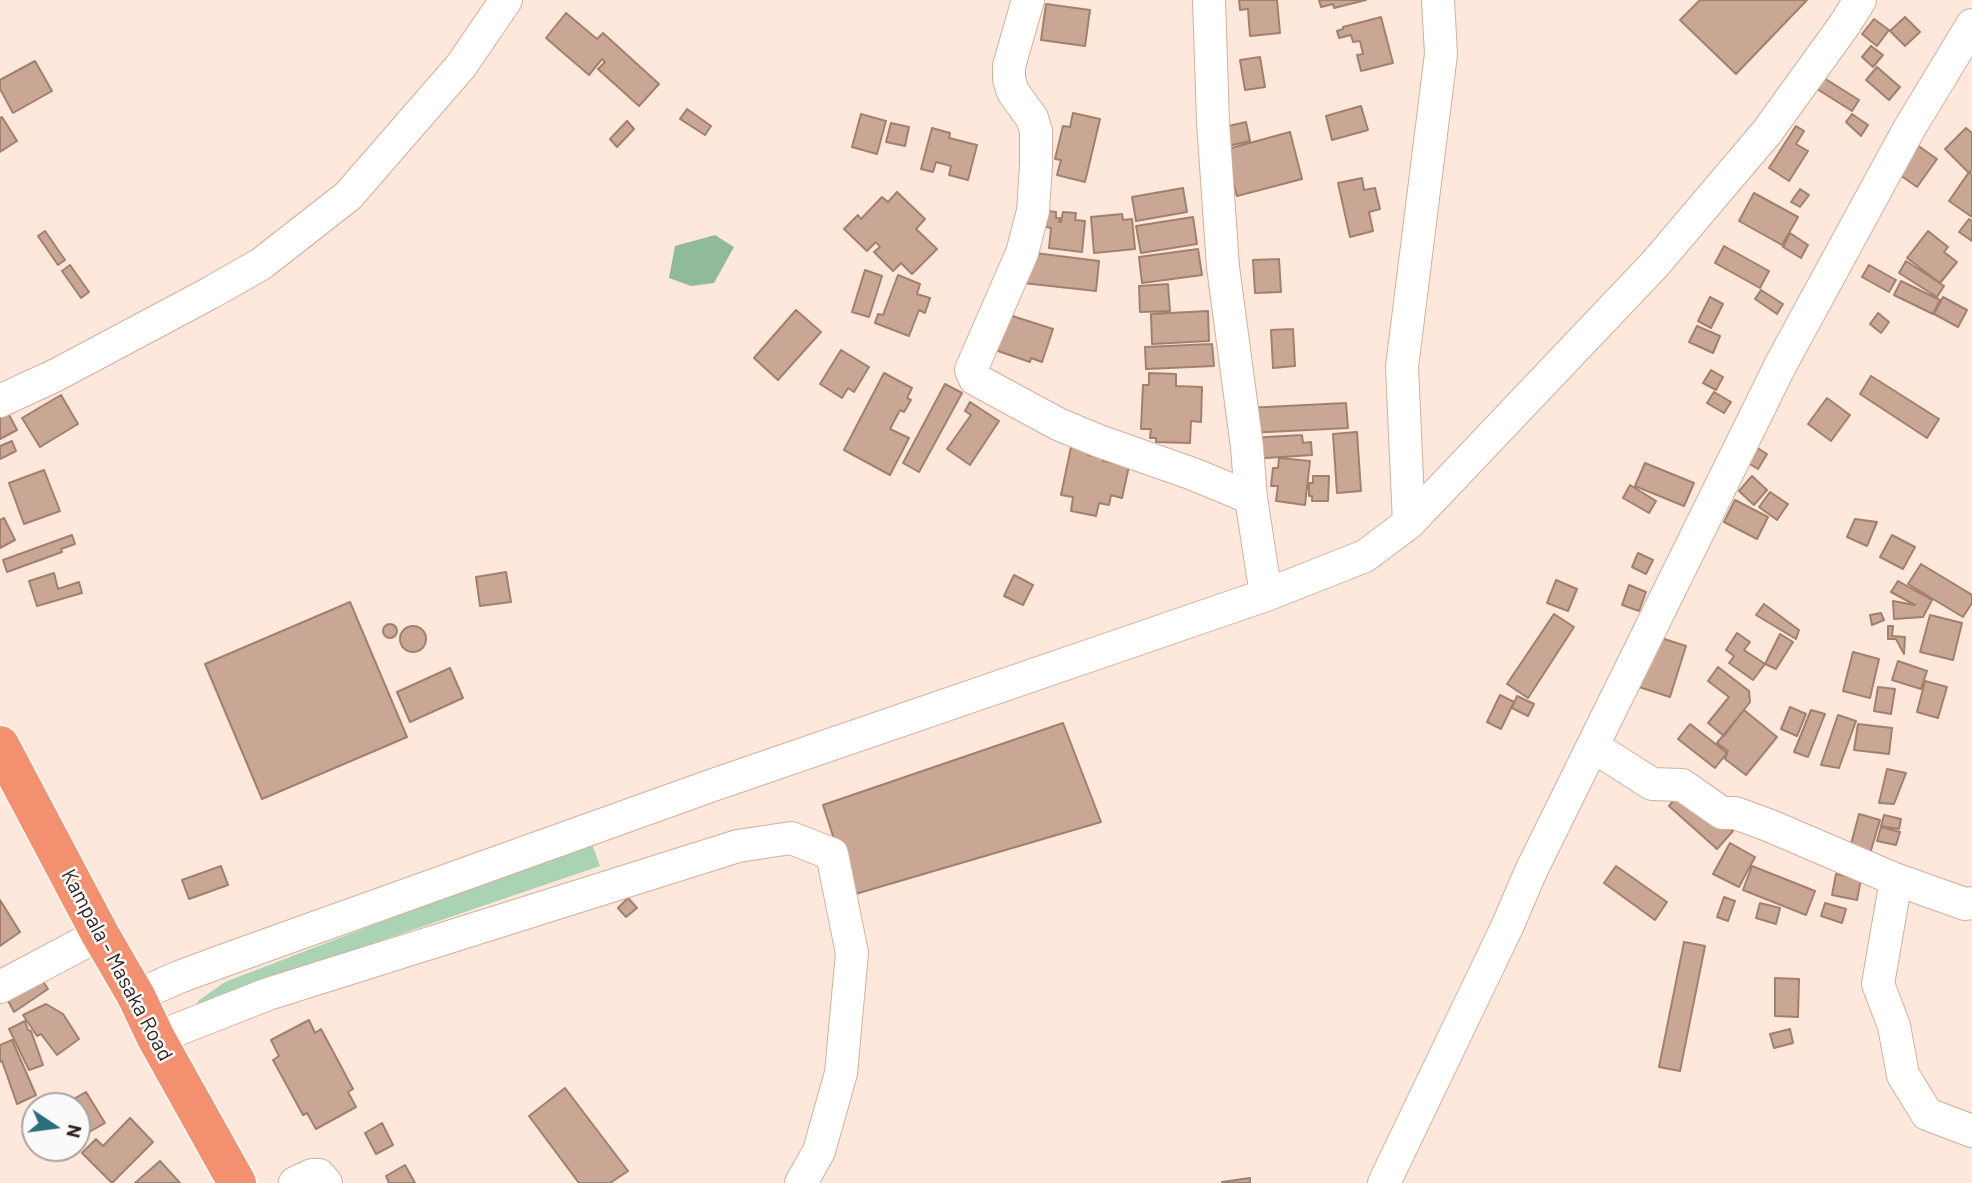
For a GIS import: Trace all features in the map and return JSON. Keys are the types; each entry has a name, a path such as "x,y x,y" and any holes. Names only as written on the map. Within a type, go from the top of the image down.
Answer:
{"highway":[{"name":"Kampala - Masaka Road","path":"0,745 156,1038 237,1183"}],"street":[{"path":"0,401 56,375 261,264 348,196 461,66 506,0"},
{"path":"1028,0 1009,66 1009,79 1013,92 1032,118 1036,131 1033,211 1022,253 971,370 975,379 1058,424 1251,498"},
{"path":"1209,0 1213,122 1223,267 1247,447 1251,498 1266,595"},
{"path":"1409,523 1402,367 1441,54 1438,0"},
{"path":"136,996 178,977 713,785 1266,595 1365,556 1409,523 1655,264 1767,132 1860,0"},
{"path":"1384,1183 1507,927 1531,871 1781,364 1909,129 1972,25"},
{"path":"1594,747 1652,784 1682,785 1722,813 1735,813 1896,880 1965,904 1972,903"},
{"path":"156,1038 268,994 686,862 738,846 791,838 832,854 852,953 841,1073 819,1151 801,1183"},
{"path":"1896,880 1878,984 1894,1026 1903,1075 1927,1114 1972,1131"},
{"path":"0,986 100,934"},
{"path":"295,1183 312,1175 319,1175 326,1183"}],"green space":[{"path":"715,235 734,247 714,283 691,286 669,278 675,246"},
{"path":"591,841 600,866 324,960 194,1009 198,1001 225,982"}],"building":[{"path":"1239,0 1277,0 1280,33 1250,36 1248,9 1240,10"},
{"path":"1319,0 1366,0 1334,8 1333,4 1321,7"},
{"path":"1700,0 1807,0 1736,74 1680,20"},
{"path":"1046,4 1090,10 1085,46 1041,40"},
{"path":"566,13 597,39 603,33 659,84 639,106 598,69 605,62 602,59 589,75 546,38"},
{"path":"1381,17 1393,63 1361,71 1357,55 1363,54 1360,41 1353,42 1351,35 1339,38 1337,31"},
{"path":"1905,17 1920,32 1905,46 1890,31"},
{"path":"1874,19 1889,30 1877,46 1862,34"},
{"path":"1871,46 1883,55 1873,67 1862,57"},
{"path":"1260,57 1265,87 1245,90 1240,60"},
{"path":"35,61 52,91 13,113 0,89 0,80"},
{"path":"1877,67 1900,87 1889,100 1866,80"},
{"path":"1824,78 1859,100 1852,111 1817,89"},
{"path":"1361,106 1368,130 1332,140 1326,116"},
{"path":"687,109 711,126 705,135 680,119"},
{"path":"1073,113 1100,119 1085,182 1057,175 1061,160 1055,159 1063,126 1070,127"},
{"path":"861,114 886,121 877,154 852,147"},
{"path":"1852,114 1868,125 1861,136 1846,122"},
{"path":"2,117 17,141 0,152 0,118"},
{"path":"627,121 634,129 617,147 610,139"},
{"path":"1246,122 1250,141 1219,148 1215,129"},
{"path":"891,123 909,127 905,146 886,142"},
{"path":"1796,126 1804,131 1796,144 1808,151 1789,181 1769,168"},
{"path":"932,128 950,133 949,138 977,145 968,180 949,175 951,166 936,162 933,172 921,169"},
{"path":"1966,128 1972,133 1972,170 1969,173 1945,149"},
{"path":"1290,132 1302,179 1237,196 1224,150"},
{"path":"1910,140 1937,159 1917,187 1890,168"},
{"path":"1969,172 1972,175 1972,217 1949,201"},
{"path":"1362,178 1364,190 1375,188 1380,209 1369,212 1373,231 1350,237 1338,183"},
{"path":"1183,188 1187,212 1136,221 1132,197"},
{"path":"1800,189 1809,195 1800,207 1791,202"},
{"path":"897,192 925,219 916,229 937,249 912,274 901,263 893,271 874,252 880,247 876,242 867,251 844,229 858,215 861,219 882,197 888,202"},
{"path":"1754,193 1798,217 1782,245 1739,221"},
{"path":"1048,211 1056,212 1056,218 1060,218 1059,222 1063,212 1076,213 1075,220 1085,221 1082,252 1049,248 1051,228 1046,227"},
{"path":"1122,214 1123,220 1132,219 1135,249 1094,253 1091,217"},
{"path":"1193,217 1197,244 1141,253 1136,226"},
{"path":"1969,219 1972,221 1972,241 1959,232"},
{"path":"45,231 65,260 58,265 38,236"},
{"path":"1928,231 1948,247 1944,252 1957,262 1940,283 1907,258"},
{"path":"1790,233 1808,245 1801,258 1783,247"},
{"path":"1724,246 1769,271 1760,288 1715,263"},
{"path":"1198,249 1202,275 1142,283 1139,257"},
{"path":"1027,252 1099,261 1096,291 1023,283"},
{"path":"1279,259 1281,292 1255,293 1253,260"},
{"path":"1906,261 1944,286 1937,297 1899,273"},
{"path":"70,265 89,292 81,298 62,271"},
{"path":"1869,265 1896,280 1889,292 1862,277"},
{"path":"865,270 882,276 869,317 852,312"},
{"path":"898,275 920,284 917,294 930,298 925,313 919,310 909,336 875,323 878,314 883,315"},
{"path":"1901,281 1940,300 1933,314 1894,295"},
{"path":"1168,284 1170,311 1140,312 1139,286"},
{"path":"1761,290 1783,304 1777,314 1755,299"},
{"path":"1710,297 1723,304 1711,328 1698,321"},
{"path":"1943,297 1967,310 1958,327 1934,314"},
{"path":"796,310 821,332 778,380 754,358"},
{"path":"1208,311 1209,341 1152,344 1151,314"},
{"path":"1003,313 1053,329 1042,362 1031,358 1030,362 992,349"},
{"path":"1878,313 1889,322 1881,333 1870,324"},
{"path":"1697,326 1720,336 1713,353 1689,342"},
{"path":"1293,329 1295,366 1273,368 1271,330"},
{"path":"1212,344 1214,366 1146,369 1145,347"},
{"path":"841,350 869,367 854,392 848,388 842,398 820,384"},
{"path":"1711,370 1723,377 1716,390 1703,383"},
{"path":"884,373 912,388 907,398 911,400 904,412 900,410 890,429 909,438 890,475 844,450"},
{"path":"1149,373 1176,374 1176,386 1202,387 1201,422 1191,421 1190,443 1156,442 1156,438 1150,438 1151,429 1141,429 1143,385 1149,385"},
{"path":"1871,376 1939,419 1927,438 1860,394"},
{"path":"945,384 962,393 919,472 903,463"},
{"path":"1714,392 1731,402 1724,413 1707,403"},
{"path":"61,395 78,424 40,447 22,418"},
{"path":"1827,398 1850,415 1831,441 1808,424"},
{"path":"970,402 999,421 970,465 947,449 971,415 965,411"},
{"path":"1346,403 1348,428 1248,433 1246,408"},
{"path":"6,409 17,430 0,439 0,412"},
{"path":"1357,432 1361,491 1337,493 1333,434"},
{"path":"1302,435 1303,443 1311,442 1312,455 1250,459 1249,438"},
{"path":"12,441 16,451 0,459 0,446"},
{"path":"1072,442 1089,446 1088,455 1129,466 1122,498 1111,495 1109,505 1099,503 1096,516 1071,511 1073,497 1061,495"},
{"path":"1753,445 1767,454 1758,469 1743,460"},
{"path":"1279,458 1310,461 1305,505 1276,501 1278,486 1271,486 1273,468 1278,468"},
{"path":"1645,463 1694,483 1684,506 1635,486"},
{"path":"44,470 60,511 24,524 9,483"},
{"path":"1313,476 1329,476 1328,501 1312,501 1312,496 1309,496 1309,483 1313,483"},
{"path":"1752,476 1767,490 1754,505 1739,491"},
{"path":"1630,485 1656,501 1649,513 1623,498"},
{"path":"1770,492 1788,504 1777,520 1759,507"},
{"path":"1735,500 1768,517 1757,539 1724,522"},
{"path":"4,518 15,540 0,548 0,520"},
{"path":"1855,519 1877,522 1867,546 1847,537"},
{"path":"72,535 75,544 61,549 62,552 7,572 3,560"},
{"path":"1892,535 1915,547 1903,569 1880,557"},
{"path":"1638,553 1653,560 1646,574 1632,567"},
{"path":"1921,564 1972,595 1972,603 1963,617 1908,584"},
{"path":"506,572 511,602 480,606 476,577"},
{"path":"54,573 58,589 79,582 82,593 37,606 29,581"},
{"path":"1014,575 1033,585 1023,605 1004,596"},
{"path":"1556,580 1577,589 1568,611 1547,603"},
{"path":"1898,581 1932,600 1923,617 1894,619 1893,601 1915,605 1891,592"},
{"path":"1629,585 1646,592 1639,611 1622,605"},
{"path":"350,602 407,737 262,799 205,664"},
{"path":"1764,604 1799,630 1796,639 1756,615"},
{"path":"1881,613 1884,620 1872,625 1870,615"},
{"path":"1554,614 1574,627 1528,698 1507,684"},
{"path":"1930,615 1962,623 1953,660 1920,652"},
{"path":"390,624 395,626 395,636 390,638 385,636 383,631 385,626"},
{"path":"413,626 422,630 426,639 422,648 413,652 404,648 400,639 404,630"},
{"path":"1888,626 1893,626 1892,636 1905,637 1904,654 1896,639 1888,639"},
{"path":"1737,633 1750,642 1744,650 1765,664 1753,680 1729,663 1734,656 1726,650"},
{"path":"1780,634 1793,642 1776,669 1765,664"},
{"path":"1652,635 1686,646 1670,697 1636,686"},
{"path":"1853,652 1879,659 1870,698 1843,691"},
{"path":"1898,661 1927,671 1921,689 1892,680"},
{"path":"1718,667 1749,691 1750,702 1724,736 1708,723 1729,697 1708,681"},
{"path":"450,668 463,698 410,722 397,692"},
{"path":"1925,681 1947,687 1938,718 1917,712"},
{"path":"1878,687 1895,689 1891,714 1874,711"},
{"path":"1500,695 1514,702 1501,729 1487,722"},
{"path":"1517,696 1534,704 1528,716 1512,708"},
{"path":"1790,707 1806,714 1797,736 1781,729"},
{"path":"1744,710 1777,737 1746,775 1725,759 1728,751 1717,743"},
{"path":"1811,710 1825,714 1808,757 1794,752"},
{"path":"1838,715 1856,721 1839,768 1821,765"},
{"path":"1063,723 1101,822 852,895 823,805"},
{"path":"1690,724 1727,753 1715,768 1678,739"},
{"path":"1858,724 1892,728 1889,754 1854,750"},
{"path":"1887,769 1906,773 1894,804 1879,803"},
{"path":"1685,787 1733,831 1717,849 1669,806"},
{"path":"1859,814 1880,820 1869,857 1849,852"},
{"path":"1884,815 1901,819 1899,829 1881,826"},
{"path":"1881,827 1900,832 1896,845 1877,841"},
{"path":"1730,843 1755,857 1739,887 1713,874"},
{"path":"221,866 228,885 189,899 182,880"},
{"path":"1616,866 1667,902 1655,920 1604,883"},
{"path":"1752,866 1815,891 1806,915 1743,890"},
{"path":"1836,874 1861,879 1857,900 1832,895"},
{"path":"1724,897 1735,901 1728,921 1717,917"},
{"path":"628,898 637,908 626,917 618,908"},
{"path":"0,900 20,932 0,946"},
{"path":"1760,903 1780,908 1776,924 1756,918"},
{"path":"1825,903 1846,909 1842,923 1821,916"},
{"path":"1684,942 1705,946 1680,1071 1659,1067"},
{"path":"36,971 48,989 14,1012 2,989"},
{"path":"1775,978 1799,979 1798,1017 1775,1016"},
{"path":"46,1004 63,1014 79,1039 57,1055 41,1034 37,1036 23,1015"},
{"path":"309,1020 315,1033 321,1029 353,1089 348,1092 356,1107 316,1129 307,1113 303,1115 273,1060 279,1056 271,1040"},
{"path":"25,1021 43,1065 29,1070 9,1029"},
{"path":"1790,1029 1793,1043 1774,1048 1770,1034"},
{"path":"12,1040 35,1092 21,1092 21,1102 17,1104 2,1061 0,1062 0,1045"},
{"path":"565,1088 628,1171 610,1183 579,1183 529,1116"},
{"path":"91,1100 105,1123 91,1131"},
{"path":"130,1118 153,1142 112,1183 91,1162 91,1144 96,1139 103,1146"},
{"path":"382,1123 393,1145 376,1154 365,1133"},
{"path":"160,1161 180,1183 135,1183"},
{"path":"405,1165 415,1183 389,1183 386,1176"},
{"path":"1250,1178 1250,1183 1222,1183 1222,1182"}]}
